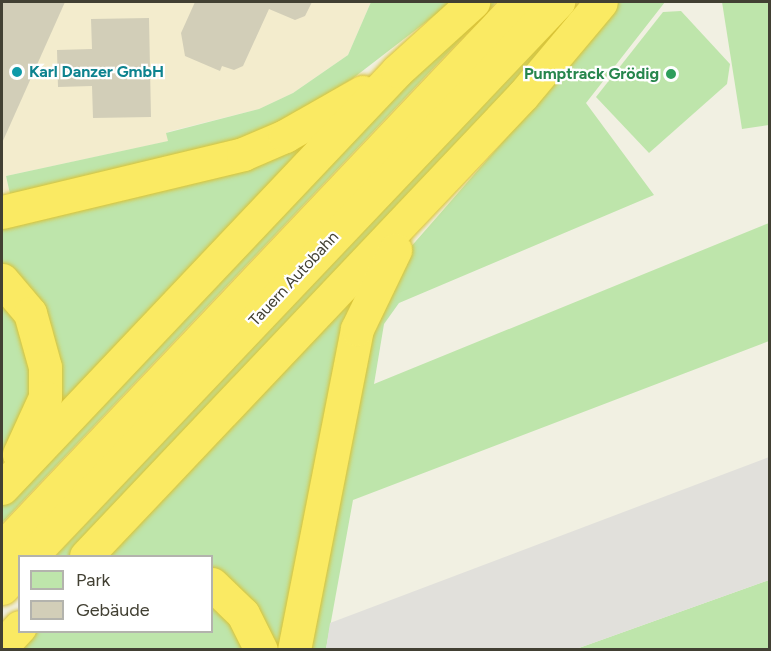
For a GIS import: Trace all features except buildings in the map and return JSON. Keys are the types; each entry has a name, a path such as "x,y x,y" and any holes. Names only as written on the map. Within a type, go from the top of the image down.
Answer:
{"highway":[{"path":"2,488 397,71 473,2"},
{"name":"Tauern Autobahn","path":"2,548 520,2"},
{"name":"Tauern Autobahn","path":"32,555 558,2"},
{"path":"87,555 523,95 601,2"},
{"path":"2,212 243,154 285,136 397,71"},
{"path":"294,650 357,329 380,275 409,232 417,207"},
{"path":"2,280 30,313 45,367 45,397 35,423 2,479"},
{"path":"2,588 18,571"},
{"path":"213,585 243,615 261,650"}],"shaded area":[{"path":"2,2 371,2 348,55 293,93 259,109 167,132 169,141 6,176 10,194 2,190"},
{"path":"769,457 769,580 576,649 326,649 330,623"}],"green space":[{"path":"371,2 452,2 352,79 271,128 222,145 10,194 6,176 168,141 166,133 259,109 293,93 348,55"},
{"path":"484,2 496,2 2,523 2,497"},
{"path":"615,2 665,2 586,103 654,195 399,303 384,324 374,384 769,223 769,341 353,500 326,649 311,650 373,321 402,257 570,65"},
{"path":"722,2 769,2 769,125 742,129"},
{"name":"Pumptrack Grödig","path":"681,11 730,64 727,84 649,153 596,97 663,12"},
{"path":"557,27 566,36 78,555 56,555"},
{"path":"348,107 54,420 58,369 52,328 34,292 2,264 2,224"},
{"path":"352,292 357,294 283,649 271,649 213,576 213,555 101,555"},
{"path":"2,293 13,305 37,383 22,427 2,464"},
{"path":"769,580 769,649 576,649"},
{"path":"213,599 227,609 246,650 18,650 34,633 213,633"}],"place":[{"name":"Karl Danzer GmbH","path":"17,72"},
{"name":"Pumptrack Grödig","path":"671,74"}]}
